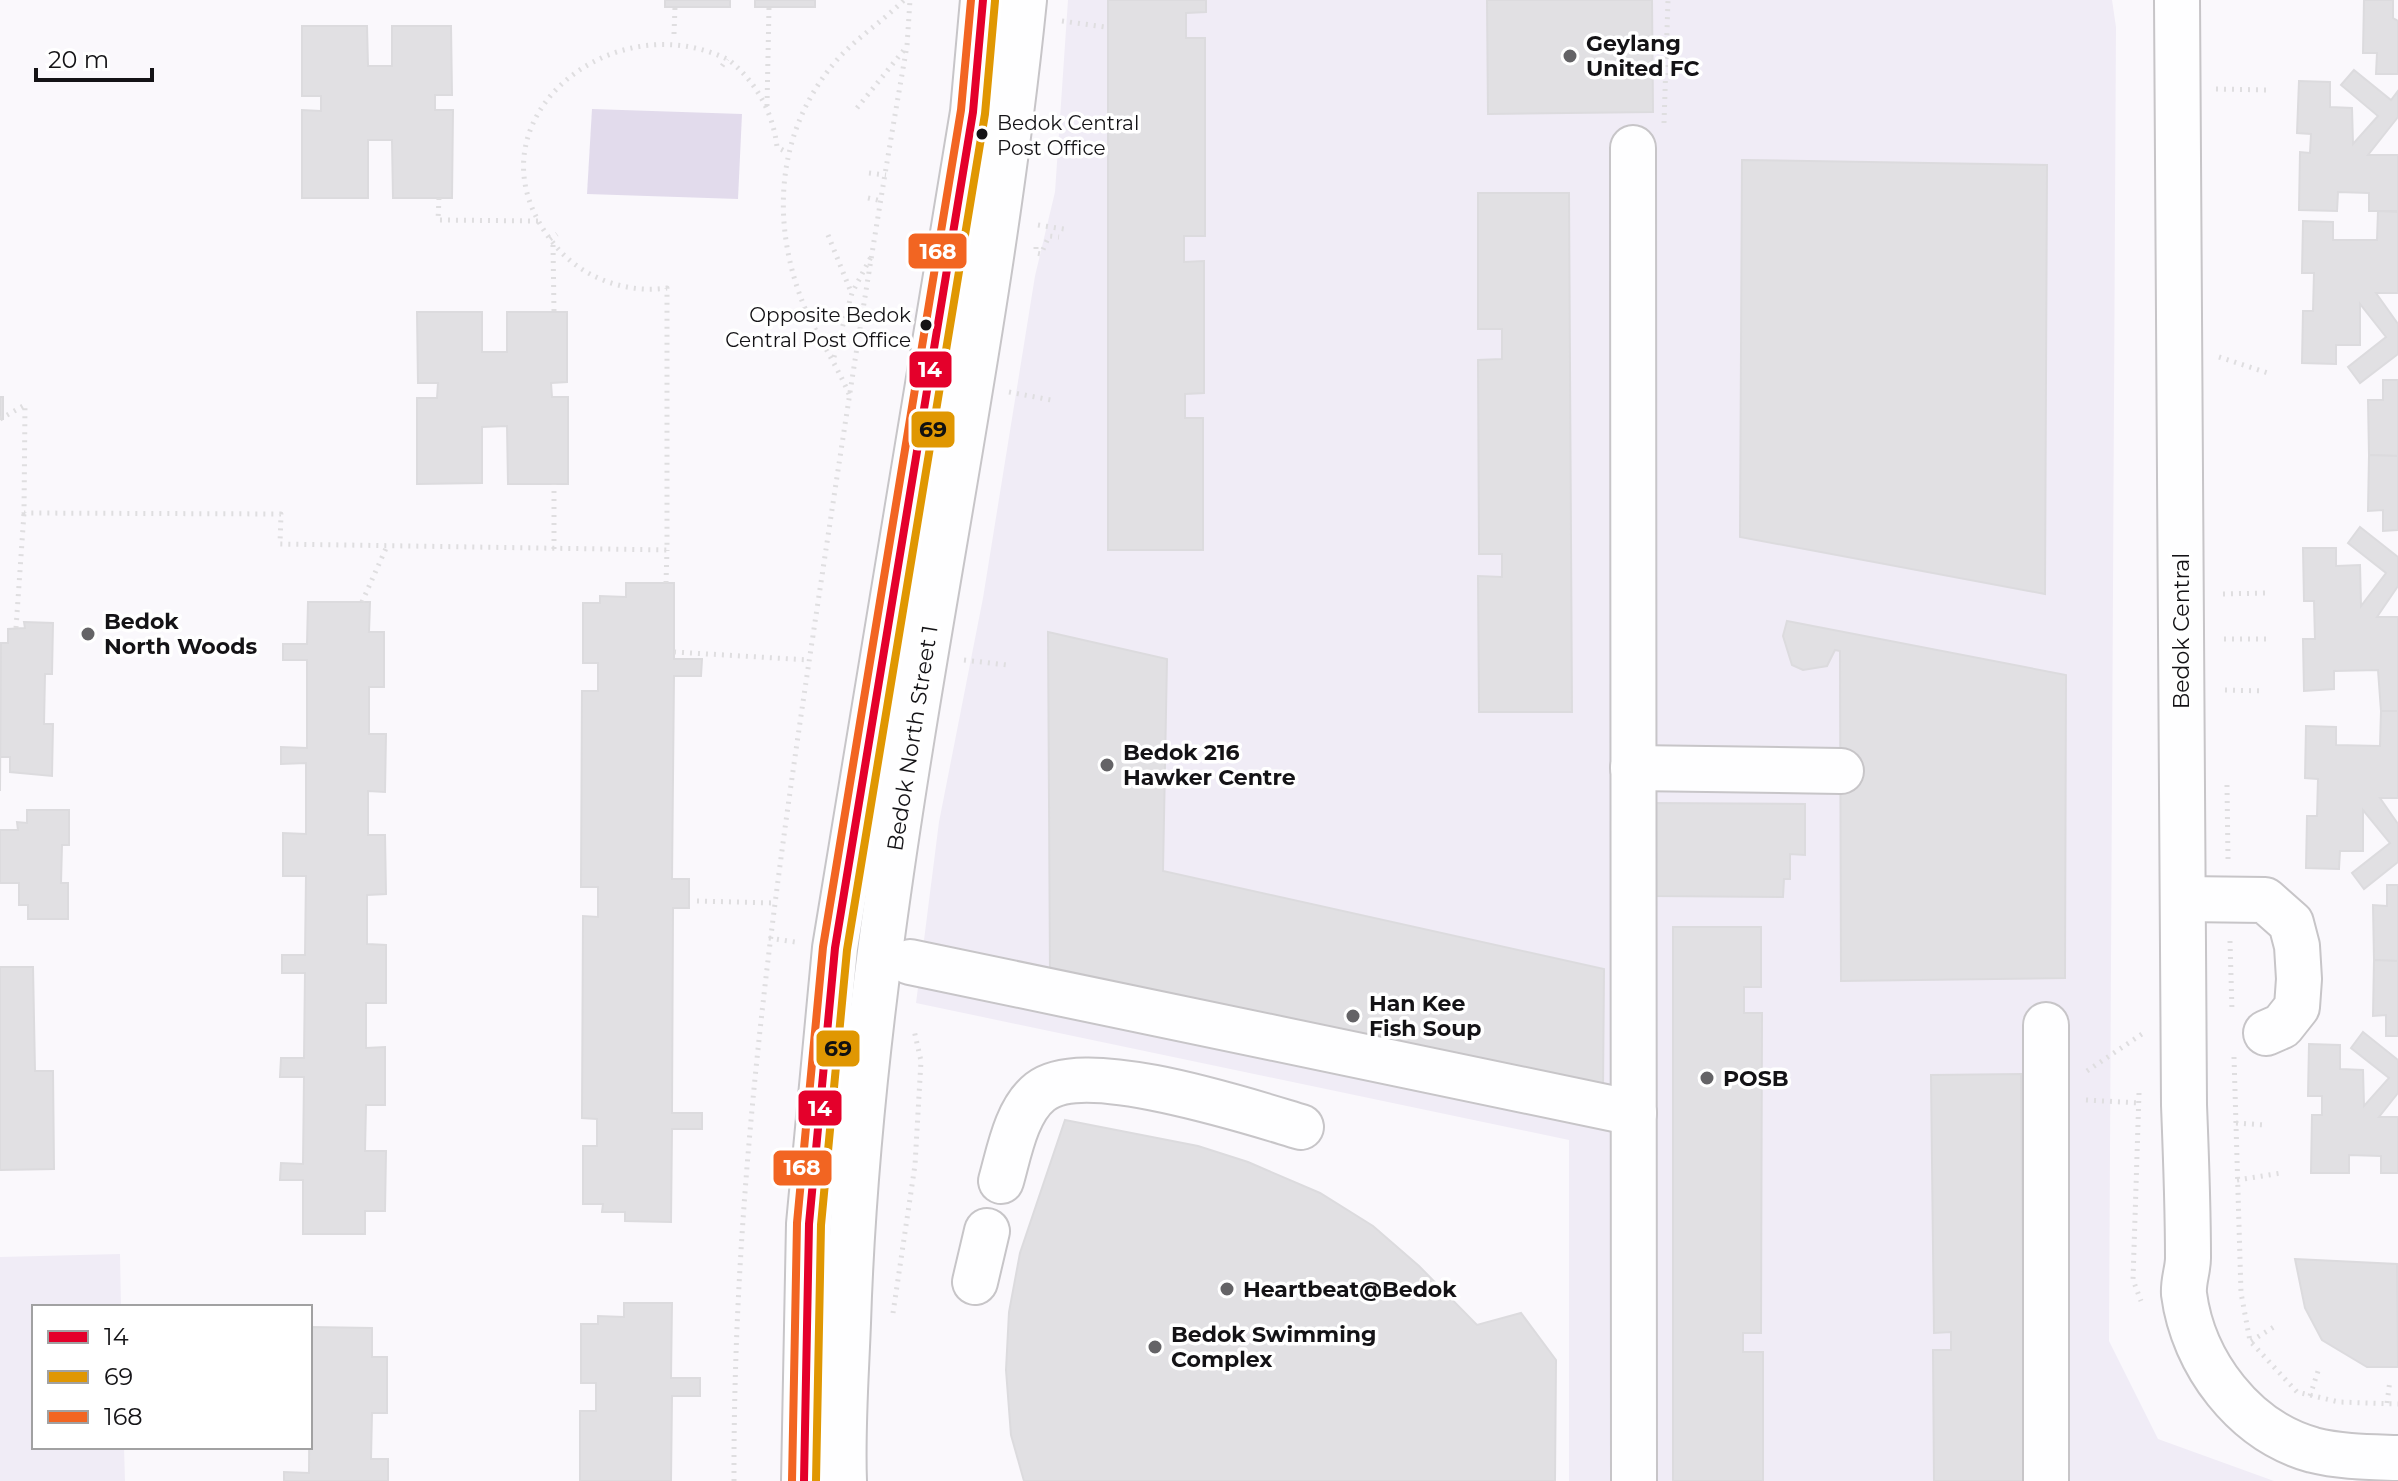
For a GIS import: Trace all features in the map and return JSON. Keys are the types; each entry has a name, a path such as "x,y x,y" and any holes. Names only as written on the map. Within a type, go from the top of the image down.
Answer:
{"street":[{"name":"Bedok North Street 1","path":"804,1481 809,1224 835,948 973,112 983,0"},
{"name":"Bedok Central","path":"2177,0 2188,1262 2183,1279 2190,1324 2208,1365 2235,1402 2271,1430 2302,1446 2341,1456 2398,1458"},
{"name":"Bedok North Street 1","path":"844,1481 851,1230 867,1043 935,590 995,241 1048,10"},
{"path":"1634,1481 1633,768 1649,142"},
{"path":"1633,768 1841,771"},
{"path":"2183,899 2247,900 2291,923 2297,946 2297,1007 2282,1026 2244,1037"},
{"path":"910,962 1634,1113"},
{"path":"2046,1025 2046,1481"},
{"path":"1001,1181 1030,1103 1049,1086 1069,1079 1104,1081 1171,1092 1301,1127"},
{"path":"975,1282 987,1231"},
{"name":"Bedok Central","path":"2188,1262 2196,1277 2199,1307 2213,1348 2226,1372 2254,1404 2277,1420 2315,1437 2343,1442 2392,1424"}],"path":[{"path":"849,395 808,313 787,255 782,194 788,153 802,114 822,79 849,48 904,0"},
{"path":"734,1481 733,1389 743,1213 761,999 849,395 907,46 910,0"},
{"path":"1649,142 1668,0"},
{"path":"675,7 671,34 710,47 727,59 750,81 767,107"},
{"path":"769,7 767,107 777,147 788,153"},
{"path":"1048,10 1105,27"},
{"path":"1048,10 1058,36"},
{"path":"857,108 907,46"},
{"path":"722,66 727,59"},
{"path":"2215,89 2269,90"},
{"path":"541,97 531,116 523,148 524,180 538,221 552,242 581,268 608,282 638,289 667,288 666,583"},
{"path":"869,173 886,175"},
{"path":"439,198 438,220 538,221"},
{"path":"868,198 882,201"},
{"path":"1029,250 1033,224 1064,229"},
{"path":"554,312 552,242 557,234"},
{"path":"828,235 852,293"},
{"path":"1037,236 1036,253 1041,254 1049,236 1059,237"},
{"path":"833,358 852,293 873,253"},
{"path":"2218,357 2268,373"},
{"path":"1004,407 1009,376"},
{"path":"1007,392 1051,400"},
{"path":"0,419 25,405 24,513 16,628"},
{"path":"554,484 554,549"},
{"path":"24,513 281,514 280,544 667,550"},
{"path":"362,602 387,546"},
{"path":"2223,594 2265,593"},
{"path":"2224,639 2266,639"},
{"path":"674,652 809,660"},
{"path":"955,659 1007,665"},
{"path":"2225,690 2265,691"},
{"path":"2227,770 2247,900 2244,1037 2236,1123 2241,1293 2250,1341 2297,1392 2339,1402 2392,1424"},
{"path":"697,901 774,903"},
{"path":"892,1319 915,1165 921,1061 919,1042 907,1010 910,962"},
{"path":"2046,1098 2143,1034"},
{"path":"2046,1098 2139,1103"},
{"path":"2236,1123 2265,1125"},
{"path":"2237,1180 2281,1173"},
{"path":"2250,1341 2277,1325"},
{"path":"2310,1396 2318,1371"},
{"path":"2390,1380 2392,1424"},
{"path":"2392,1424 2398,1404"}],"shaded area":[{"path":"1068,0 2112,0 2116,27 2109,1341 2158,1439 2274,1481 1569,1481 1569,1140 916,1003 939,822 983,598 1035,276 1055,192"},
{"path":"592,109 742,114 738,199 587,194"},
{"path":"120,1254 121,1305 32,1305 32,1449 124,1449 125,1481 0,1481 0,1257"}],"building":[{"path":"665,0 730,0 730,7 665,7"},
{"path":"755,0 815,0 815,7 755,7"},
{"path":"1108,0 1206,0 1206,12 1186,13 1186,38 1205,38 1205,236 1184,236 1184,262 1204,261 1204,393 1185,394 1185,418 1203,418 1203,550 1108,550"},
{"name":"Geylang United FC","path":"1487,0 1652,0 1653,112 1488,114"},
{"path":"2364,0 2393,0 2393,18 2398,21 2398,74 2376,74 2377,53 2363,53"},
{"path":"302,26 367,26 368,66 392,66 392,26 451,26 452,95 435,95 435,110 453,110 452,198 393,198 392,140 368,140 368,198 302,198 302,110 321,111 321,96 302,96"},
{"path":"2354,70 2391,100 2398,91 2398,117 2368,155 2398,155 2398,211 2369,211 2369,193 2338,192 2337,211 2299,210 2300,152 2310,153 2311,134 2297,133 2299,81 2330,82 2330,107 2352,108 2353,144 2378,116 2341,85"},
{"path":"1742,160 2047,165 2045,594 1740,537"},
{"path":"1478,193 1569,193 1572,712 1479,712 1478,576 1502,577 1502,554 1479,554 1478,360 1502,359 1502,329 1478,329"},
{"path":"2378,211 2398,212 2398,293 2376,293 2398,324 2398,354 2360,383 2348,367 2386,337 2360,304 2360,345 2336,345 2336,364 2302,363 2303,311 2313,311 2314,273 2302,273 2303,221 2333,222 2333,240 2377,240"},
{"path":"417,312 482,312 482,352 507,352 507,312 567,312 567,382 551,383 552,397 568,397 568,484 508,484 507,426 482,427 482,483 417,484 417,398 437,398 438,383 418,383"},
{"path":"2383,380 2398,380 2398,456 2369,455 2368,400 2383,400"},
{"path":"0,397 3,397 3,419 0,419"},
{"path":"2369,455 2398,456 2398,530 2383,531 2383,510 2368,511"},
{"path":"2360,527 2398,557 2398,586 2377,617 2398,617 2398,711 2381,711 2378,670 2334,671 2334,689 2304,691 2303,639 2315,639 2314,601 2304,601 2303,548 2336,548 2336,566 2360,565 2361,606 2386,573 2348,543"},
{"path":"626,583 674,583 674,659 702,659 701,676 674,676 672,879 689,879 689,908 673,908 672,1113 702,1113 702,1129 672,1129 671,1222 625,1221 625,1212 602,1212 603,1204 583,1204 583,1146 597,1146 597,1119 582,1118 583,916 598,917 598,887 581,887 582,691 598,691 598,663 583,663 583,603 600,603 600,596 626,597"},
{"path":"308,602 370,602 369,632 384,632 384,687 369,687 369,734 386,734 385,792 368,791 368,835 385,835 386,894 367,895 367,944 386,945 386,1003 366,1003 366,1048 385,1047 385,1105 366,1105 365,1151 386,1151 385,1211 365,1211 365,1234 303,1234 303,1180 280,1180 281,1163 303,1164 304,1077 280,1077 281,1058 304,1058 305,973 282,973 282,955 305,955 306,876 283,876 283,833 306,834 306,763 281,764 281,747 307,748 307,660 283,660 283,644 307,644"},
{"path":"1787,621 2066,675 2065,978 1841,981 1840,651 1835,650 1827,666 1803,670 1792,665 1783,636"},
{"path":"24,622 53,623 52,674 45,674 44,724 53,724 52,776 10,772 10,757 0,757 1,643 8,643 8,629 25,628"},
{"name":"Bedok 216 Hawker Centre","path":"1048,632 1167,659 1163,871 1604,969 1603,1091 1050,973"},
{"path":"2381,711 2398,711 2398,798 2380,798 2398,824 2398,862 2364,889 2352,873 2390,843 2363,810 2363,851 2340,851 2339,869 2306,868 2307,816 2317,816 2318,779 2305,778 2306,726 2336,727 2336,745 2380,746"},
{"path":"1652,803 1805,804 1805,855 1790,854 1790,879 1784,879 1783,897 1653,896"},
{"path":"27,810 69,810 69,845 62,845 61,883 68,883 68,919 28,919 28,905 19,905 19,883 0,883 0,830 18,830 17,822 27,823"},
{"path":"2387,885 2398,885 2398,961 2374,960 2373,905 2387,906"},
{"path":"1673,927 1761,927 1761,987 1744,987 1744,1013 1762,1013 1761,1333 1743,1333 1743,1352 1763,1352 1763,1481 1673,1481"},
{"path":"2374,960 2398,961 2398,1036 2386,1036 2386,1015 2373,1016"},
{"path":"0,967 33,967 35,1071 53,1071 54,1169 0,1170"},
{"path":"2363,1032 2398,1060 2398,1093 2379,1117 2398,1117 2398,1173 2381,1173 2381,1156 2349,1155 2349,1173 2311,1173 2312,1115 2322,1115 2322,1096 2308,1096 2309,1044 2340,1045 2340,1069 2363,1070 2364,1106 2389,1078 2351,1048"},
{"path":"2021,1074 2025,1481 1934,1481 1933,1350 1951,1350 1951,1332 1934,1333 1931,1075"},
{"name":"Heartbeat@Bedok","path":"1065,1120 1198,1146 1248,1162 1320,1193 1373,1226 1419,1266 1477,1325 1521,1313 1556,1360 1555,1481 1024,1481 1011,1435 1006,1370 1009,1312 1020,1253"},
{"path":"2295,1259 2397,1264 2398,1367 2367,1367 2322,1340 2305,1308"},
{"path":"624,1303 672,1303 671,1378 700,1378 700,1396 672,1396 671,1481 580,1481 580,1411 596,1411 596,1383 581,1383 581,1324 598,1324 598,1316 624,1317"},
{"path":"312,1327 372,1328 372,1357 387,1357 387,1413 372,1413 371,1459 388,1459 388,1481 284,1481 284,1472 309,1473 309,1449 312,1449"}],"transit line":[{"name":"168","path":"792,1481 797,1223 823,947 961,110 971,0"},
{"name":"14","path":"804,1481 809,1224 835,948 973,112 983,0"},
{"name":"69","path":"816,1481 821,1225 847,950 985,114 995,1"}],"place":[{"name":"Geylang United FC","path":"1570,56"},
{"name":"Bedok Central Post Office","path":"982,134"},
{"name":"Opposite Bedok Central Post Office","path":"926,325"},
{"name":"Bedok North Woods","path":"88,634"},
{"name":"Bedok 216 Hawker Centre","path":"1107,765"},
{"name":"Han Kee Fish Soup","path":"1353,1016"},
{"name":"POSB","path":"1707,1078"},
{"name":"Heartbeat@Bedok","path":"1227,1289"},
{"name":"Bedok Swimming Complex","path":"1155,1347"}]}
